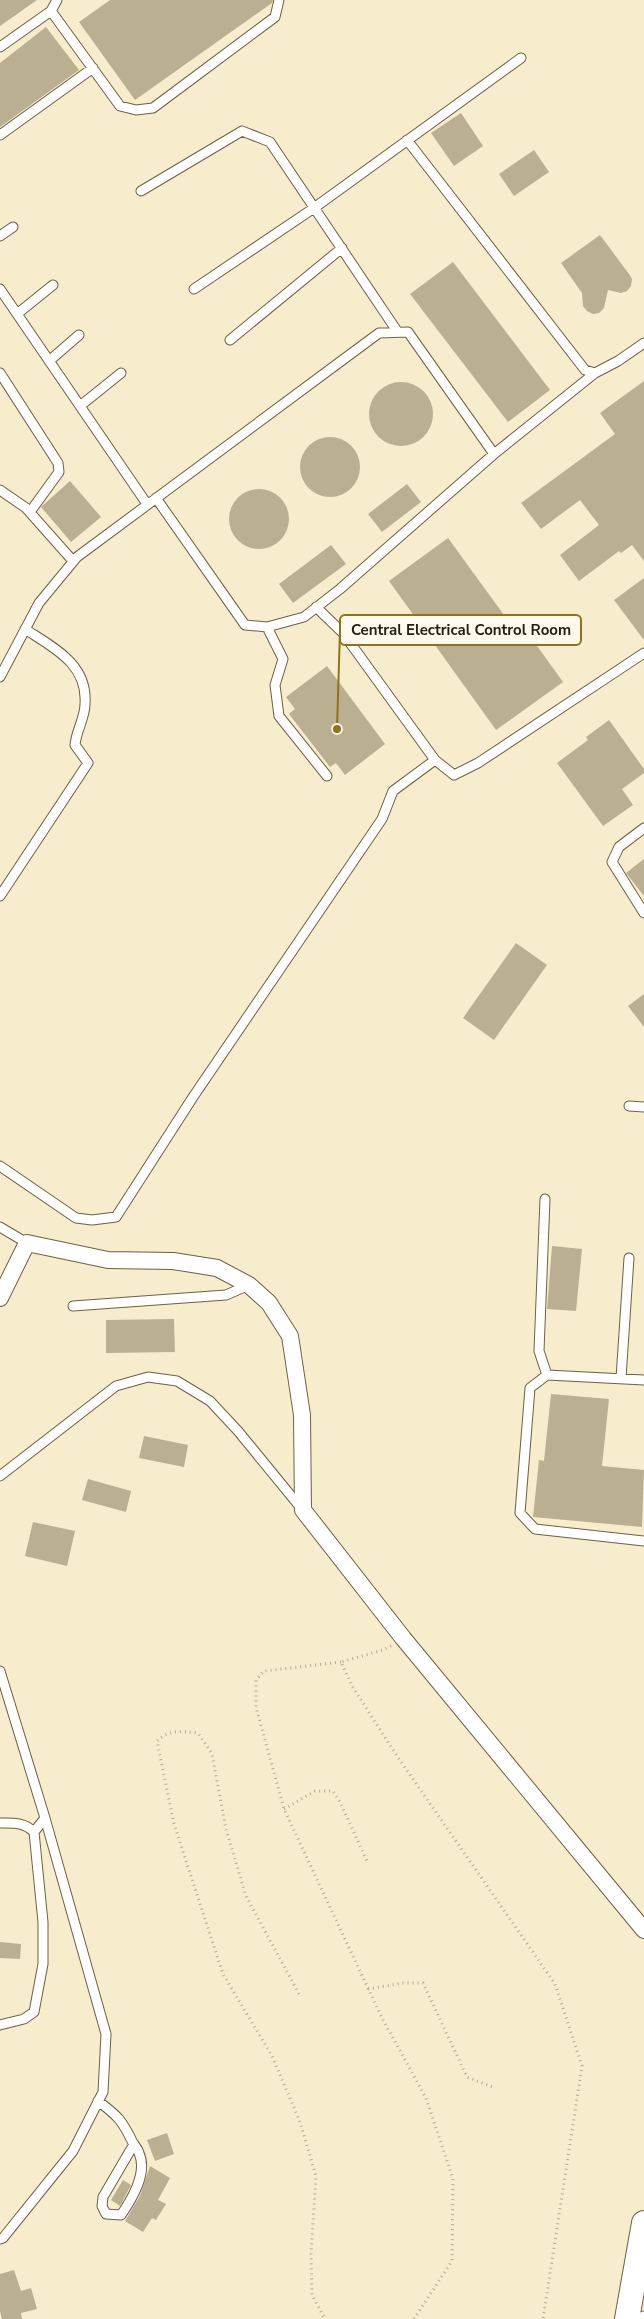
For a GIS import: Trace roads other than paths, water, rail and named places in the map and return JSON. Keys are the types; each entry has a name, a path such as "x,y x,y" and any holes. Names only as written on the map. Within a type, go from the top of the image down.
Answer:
{"street":[{"path":"0,1298 27,1243 108,1260 173,1261 217,1268 249,1285 269,1303 290,1336 302,1415 303,1510 403,1638 644,1930"},
{"path":"627,2319 643,2230"}],"lane":[{"path":"0,47 51,11 57,0"},
{"path":"51,11 120,106 136,110 154,108 275,17 279,0"},
{"path":"194,289 314,208 521,58"},
{"path":"0,136 93,68"},
{"path":"141,191 242,131 270,142 397,331"},
{"path":"407,140 585,370 595,373"},
{"path":"0,236 13,227"},
{"path":"230,340 342,248"},
{"path":"17,314 53,285"},
{"path":"0,289 148,504"},
{"path":"0,676 39,603 73,561 379,333 408,332 494,454"},
{"path":"49,361 79,335"},
{"path":"156,498 246,625 267,627 304,617 494,454 595,373 618,362 644,343"},
{"path":"0,373 58,463 59,472 30,512"},
{"path":"80,406 121,373"},
{"path":"0,490 30,512 73,561"},
{"path":"316,607 343,633 435,760 454,774 478,763 644,653"},
{"path":"267,627 283,659 275,685 278,716 327,776"},
{"path":"0,896 88,762 75,746 86,704 84,680 67,657 26,629"},
{"path":"0,1166 76,1218 92,1220 116,1217 193,1097 382,819 393,791 435,760"},
{"path":"644,828 619,847 612,862 644,913"},
{"path":"629,1106 644,1108"},
{"path":"545,1199 539,1351 547,1375"},
{"path":"0,1227 27,1243"},
{"path":"621,1378 629,1258"},
{"path":"73,1306 226,1294 249,1285"},
{"path":"644,1380 547,1375 530,1388 520,1513 535,1530 644,1541"},
{"path":"0,1476 116,1386 148,1377 177,1381 210,1401 238,1431 303,1510"},
{"path":"0,1670 45,1818 106,2034 103,2092 74,2151 3,2238 0,2239"},
{"path":"34,1832 45,1818"},
{"path":"0,1823 18,1823 27,1826 34,1832 44,1922 43,1964 34,2012 24,2019 0,2025"},
{"path":"98,2101 120,2117 134,2144 141,2159 138,2184 121,2215 106,2214 102,2206 103,2197 134,2144"},
{"path":"637,2319 644,2316"}],"place":[{"name":"Central Electrical Control Room","path":"337,729"}]}
